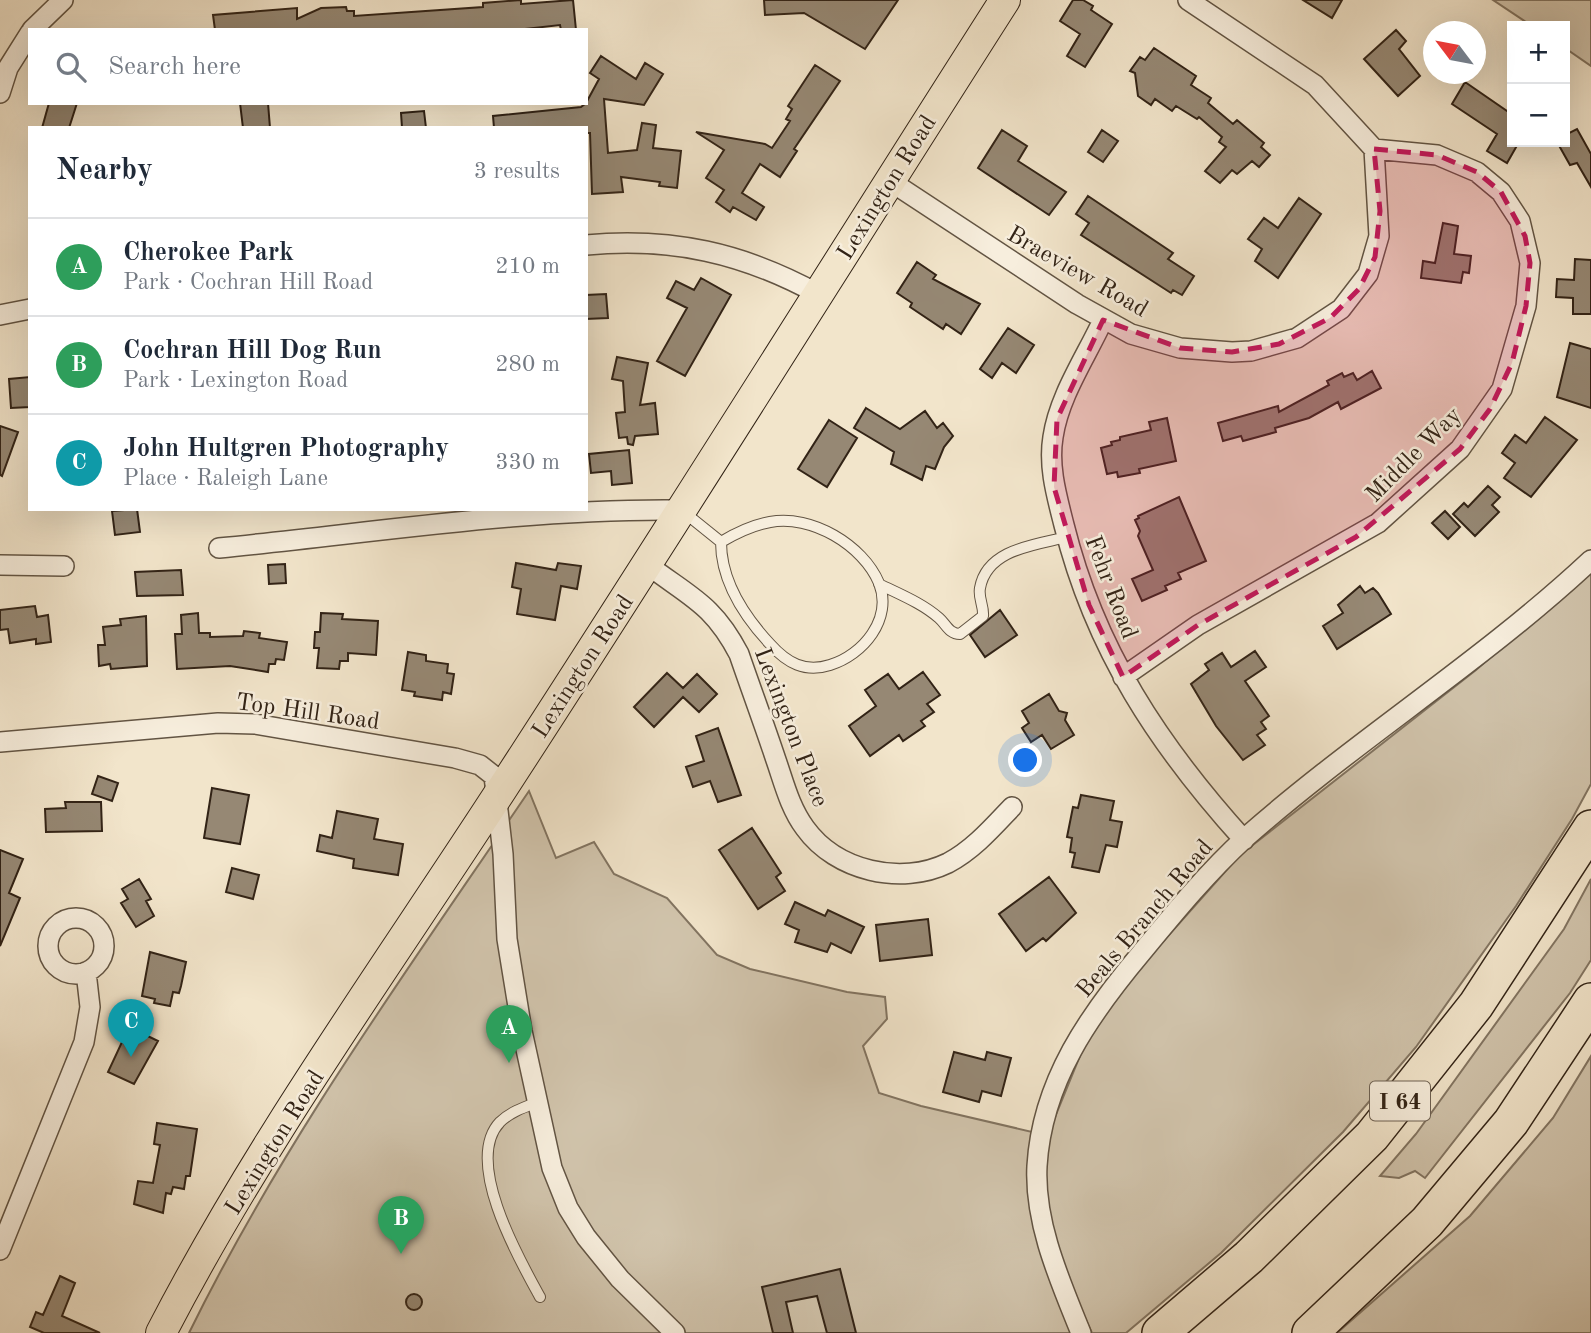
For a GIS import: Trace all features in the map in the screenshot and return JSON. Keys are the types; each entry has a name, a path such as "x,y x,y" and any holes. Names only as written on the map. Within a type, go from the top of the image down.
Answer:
{"highway":[{"name":"I 64","path":"1160,1333 1249,1257 1372,1136 1476,1005 1591,828"},
{"path":"1310,1333 1427,1222 1511,1122 1591,1001"}],"main road":[{"name":"Lexington Road","path":"161,1333 190,1277 257,1164 648,565 1005,0"}],"street":[{"path":"34,28 64,0"},
{"path":"1188,0 1315,85 1374,149"},
{"path":"0,93 8,68 28,36"},
{"name":"Braeview Road","path":"890,181 914,200 1104,320 1131,334 1180,348 1232,352 1297,338 1329,318 1359,289 1375,257 1380,211 1374,149"},
{"name":"Middle Way","path":"1123,677 1198,625 1378,523 1460,449 1502,389 1527,306 1530,264 1520,221 1501,192 1477,172 1437,155 1374,149"},
{"path":"588,245 640,242 709,250 782,276 818,294"},
{"path":"0,315 28,309"},
{"name":"Fehr Road","path":"1104,320 1069,390 1053,436 1054,486 1067,537 1089,605 1123,677 1162,742 1244,840"},
{"path":"219,548 390,531 437,523 619,509 681,510"},
{"name":"Beals Branch Road","path":"1081,1333 1048,1245 1040,1207 1037,1167 1041,1134 1051,1096 1078,1038 1108,992 1203,879 1244,840 1501,637 1591,560"},
{"path":"0,565 64,566"},
{"name":"Lexington Place","path":"648,565 704,603 728,632 739,654 791,805 805,828 830,852 874,871 903,874 927,870 950,862 971,848 1012,807"},
{"name":"Top Hill Road","path":"0,742 218,723 255,724 480,765 494,776 494,802"},
{"path":"494,802 503,854 507,939 522,1031 552,1167 568,1208 586,1237 620,1279 675,1333"},
{"path":"0,1250 84,1042 90,1007 86,972"}],"lane":[{"path":"681,510 721,542 726,580 760,632 780,655 801,668 821,668 845,660 864,646 878,625 882,605 879,584 867,564 847,544 824,530 802,522 772,521 721,542"},
{"path":"879,584 915,602 939,618 953,634 960,635 983,616 979,592 982,579 1000,557 1067,537"},
{"path":"538,1102 513,1112 499,1124 488,1147 488,1172 499,1212 540,1297"}],"highlighted area":[{"path":"1374,149 1437,155 1477,172 1501,192 1525,236 1530,263 1526,306 1512,363 1490,409 1460,449 1356,537 1198,625 1123,677 1089,605 1054,487 1057,419 1103,320 1180,348 1232,352 1279,344 1330,318 1359,289 1375,257 1380,211"}],"shaded area":[{"path":"1493,0 1591,0 1591,66 1570,51 1570,21 1524,21"},
{"path":"1591,570 1591,784 1572,819 1516,906 1416,1047 1343,1132 1221,1253 1126,1333 1092,1333 1082,1312 1087,1333 189,1333 265,1192 306,1124 393,990 529,791 556,858 594,842 614,874 667,898 717,955 750,969 847,992 885,997 887,1019 863,1046 879,1093 921,1106 1041,1134 1044,1144 1086,1041 1127,982 1240,855 1476,670"},
{"path":"1591,879 1591,960 1570,993 1425,1178 1415,1171 1399,1178 1380,1176 1416,1134 1564,929"},
{"path":"1591,1056 1591,1333 1337,1333 1470,1216 1553,1118"}],"building":[{"path":"521,0 521,4 573,0 576,28 561,28 560,25 534,28 215,28 213,15 297,8 297,19 321,8 346,7 347,11 354,11 354,16 483,7 483,3"},
{"path":"764,0 898,0 865,49 804,13 765,15"},
{"path":"1073,0 1083,0 1093,6 1091,10 1112,24 1085,67 1067,56 1080,34 1060,21"},
{"path":"1303,0 1342,0 1332,18"},
{"path":"1396,30 1406,41 1399,49 1420,76 1398,96 1364,59"},
{"path":"1154,48 1196,76 1191,85 1211,98 1208,103 1233,124 1237,120 1264,143 1261,147 1270,155 1259,167 1252,161 1237,174 1232,170 1220,183 1205,171 1226,147 1219,142 1222,137 1199,117 1197,119 1176,106 1172,111 1155,99 1151,105 1138,96 1135,73 1130,71 1140,57 1145,60"},
{"path":"601,56 636,79 645,63 663,74 644,105 604,99 608,153 637,150 642,123 656,125 653,148 681,151 677,188 659,186 660,182 621,177 623,192 592,194 588,126 494,126 493,116 588,105 588,99 599,79 590,73"},
{"path":"815,65 840,81 794,149 797,151 780,177 760,164 742,193 764,207 756,220 733,207 730,212 716,202 724,190 706,178 724,150 696,132 765,144 772,148 790,121 786,119 792,109 788,106"},
{"path":"1464,84 1468,84 1507,111 1507,147 1516,147 1507,163 1487,151 1497,134 1452,104"},
{"path":"48,105 76,105 70,126 43,126"},
{"path":"240,105 268,105 270,126 243,126"},
{"path":"424,111 426,126 402,126 401,113"},
{"path":"1577,129 1591,154 1591,187 1577,163 1570,165 1560,147 1570,147 1570,132"},
{"path":"1002,130 1027,146 1018,161 1066,192 1049,215 978,168"},
{"path":"1102,130 1118,141 1103,162 1088,152"},
{"path":"1088,196 1173,253 1168,259 1194,276 1182,295 1173,290 1171,293 1081,235 1089,223 1076,214"},
{"path":"1299,198 1321,214 1278,278 1255,261 1262,249 1248,239 1264,218 1278,228"},
{"path":"1443,223 1458,226 1454,254 1471,256 1469,273 1463,272 1461,283 1421,278 1423,261 1435,263"},
{"path":"1575,259 1591,260 1591,314 1573,314 1573,298 1556,297 1557,279 1574,280"},
{"path":"917,262 936,275 933,279 980,304 961,334 946,324 943,329 910,307 912,303 897,293"},
{"path":"701,278 731,295 685,376 657,361 687,308 667,298 676,281 694,290"},
{"path":"606,294 608,318 588,319 588,295"},
{"path":"1008,328 1034,345 1016,373 1002,363 992,378 980,369"},
{"path":"1570,343 1591,349 1591,408 1557,397"},
{"path":"617,357 648,363 640,405 655,403 658,434 635,436 633,445 628,444 627,437 619,438 616,413 625,412 623,381 612,379"},
{"path":"1372,371 1381,388 1341,409 1338,402 1309,418 1275,428 1276,432 1243,441 1241,436 1223,441 1218,423 1278,406 1279,412 1329,385 1327,381 1342,373 1344,377 1353,373 1357,380"},
{"path":"28,377 28,407 11,408 9,379"},
{"path":"866,408 900,429 925,411 937,428 943,423 953,436 944,447 935,469 926,466 922,480 891,464 894,452 854,428"},
{"path":"1545,417 1577,440 1531,497 1504,478 1515,463 1502,453 1515,435 1526,443"},
{"path":"1167,418 1176,461 1139,469 1140,473 1118,477 1117,472 1107,474 1101,448 1112,445 1111,442 1120,440 1120,437 1151,430 1149,422"},
{"path":"829,420 857,438 827,487 798,469"},
{"path":"0,426 18,432 2,476 0,475"},
{"path":"629,450 632,483 612,485 611,471 591,473 589,454"},
{"path":"1488,486 1500,497 1492,505 1499,512 1475,536 1453,514 1464,503 1468,507"},
{"path":"1179,497 1206,561 1178,573 1181,579 1165,586 1167,590 1142,601 1132,579 1153,570 1138,536 1140,531 1135,520 1138,516"},
{"path":"112,511 137,511 140,532 115,535"},
{"path":"1445,511 1460,527 1448,539 1432,523"},
{"path":"516,563 556,570 558,563 581,566 577,589 561,586 555,620 517,614 521,589 512,587"},
{"path":"285,564 286,583 269,584 268,565"},
{"path":"181,570 183,595 137,596 135,572"},
{"path":"1360,586 1365,593 1373,588 1391,614 1337,649 1323,626 1343,613 1338,605"},
{"path":"35,606 37,617 48,615 51,642 36,644 36,639 10,643 8,629 0,630 0,610"},
{"path":"1000,610 1017,635 985,657 970,635"},
{"path":"198,613 199,633 210,633 210,637 243,636 244,631 260,633 259,638 287,642 284,660 276,659 275,664 269,664 268,672 230,666 177,669 175,634 182,634 181,615"},
{"path":"321,613 343,614 342,619 378,621 376,655 348,653 348,661 340,661 339,669 317,668 319,648 314,648 315,632 320,632"},
{"path":"146,616 147,666 111,669 110,664 99,666 98,645 105,645 103,627 121,625 120,619"},
{"path":"1255,651 1266,667 1245,681 1269,716 1261,722 1266,729 1257,735 1265,745 1243,760 1216,726 1191,684 1209,670 1205,664 1222,653 1231,667"},
{"path":"408,652 426,655 426,661 448,664 447,673 454,674 451,694 443,692 442,700 414,696 415,692 402,690"},
{"path":"923,672 940,695 927,704 934,712 921,721 925,726 903,741 899,735 870,756 849,726 876,706 865,690 888,674 899,689"},
{"path":"667,673 683,688 697,674 717,694 699,712 683,697 654,727 634,707"},
{"path":"1049,694 1059,711 1067,713 1065,720 1074,735 1051,749 1042,735 1031,742 1022,728 1029,723 1022,711"},
{"path":"718,728 741,795 718,802 710,781 693,787 686,767 704,761 696,736"},
{"path":"98,776 118,783 112,801 92,794"},
{"path":"212,788 249,795 240,844 204,838"},
{"path":"1081,795 1114,801 1110,820 1122,822 1117,847 1106,845 1099,872 1072,867 1075,853 1070,852 1072,838 1067,837 1073,807 1078,808"},
{"path":"65,802 101,802 102,831 46,832 45,809 66,808"},
{"path":"337,811 378,819 374,839 403,844 398,875 353,868 354,859 317,851 320,835 332,838"},
{"path":"752,828 781,873 776,877 785,891 758,909 719,850"},
{"path":"0,850 23,859 9,893 20,898 0,946"},
{"path":"232,868 259,875 253,899 226,892"},
{"path":"1049,877 1076,913 1046,941 1043,938 1026,951 999,914"},
{"path":"139,879 151,899 146,901 154,916 136,927 121,903 128,899 122,889"},
{"path":"795,902 825,916 828,910 864,927 851,953 831,943 827,952 795,942 799,930 785,924"},
{"path":"928,919 932,955 880,961 876,925"},
{"path":"150,952 186,962 179,993 173,992 170,1006 154,1003 155,999 142,996"},
{"path":"129,1027 158,1041 134,1084 108,1072"},
{"path":"954,1052 985,1060 987,1052 1011,1058 1001,1096 982,1091 979,1102 943,1092"},
{"path":"157,1123 197,1129 190,1176 186,1176 184,1189 173,1187 171,1194 166,1193 163,1213 134,1204 138,1181 153,1183 160,1145 154,1144"},
{"path":"840,1269 856,1333 827,1333 817,1296 786,1302 793,1333 773,1333 762,1287"},
{"path":"60,1276 75,1283 62,1316 100,1333 44,1333 30,1327 36,1312 43,1315"},
{"path":"414,1294 420,1296 420,1308 414,1310 408,1308 406,1302 408,1296"}],"place":[{"name":"John Hultgren Photography","path":"131,1057"},
{"name":"Cherokee Park","path":"509,1063"},
{"name":"Cochran Hill Dog Run","path":"401,1254"}]}
